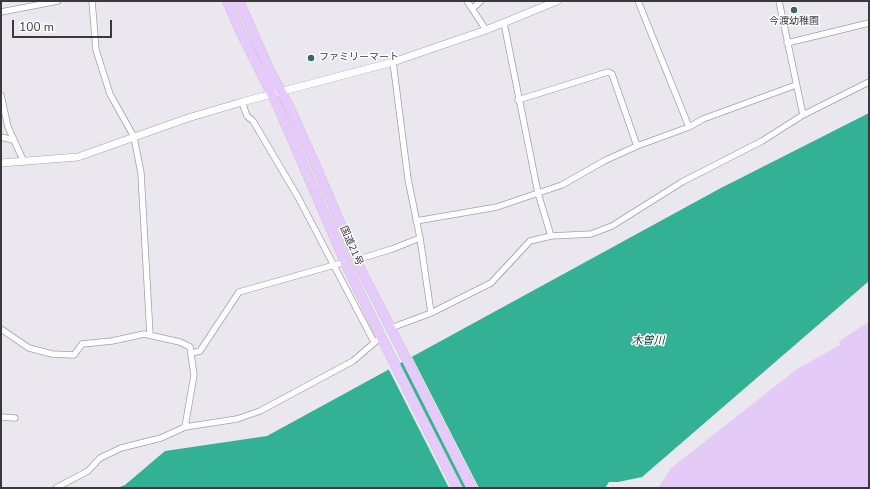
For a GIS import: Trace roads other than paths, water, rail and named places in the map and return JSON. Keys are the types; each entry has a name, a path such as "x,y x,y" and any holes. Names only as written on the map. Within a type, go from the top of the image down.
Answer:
{"highway":[{"name":"国道21号","path":"227,1 304,164 346,262 377,340 385,346 457,488"},
{"name":"国道21号","path":"238,1 316,166 356,260 472,488"}],"street":[{"path":"1,12 58,1"},
{"path":"92,1 96,50 110,94 134,137 142,173 150,335"},
{"path":"467,1 486,30"},
{"path":"473,8 481,1"},
{"path":"1,163 78,156 242,102 393,62 486,30 557,1"},
{"path":"638,1 689,127"},
{"path":"779,1 803,115"},
{"path":"504,23 518,100 538,193 551,236"},
{"path":"787,43 869,23"},
{"path":"393,62 408,179 420,238 431,313"},
{"path":"518,100 608,72 612,74 637,146"},
{"path":"391,328 431,313 491,283 530,241 551,236 592,234 612,226 682,182 762,141 803,115 869,82"},
{"path":"416,221 497,207 562,185 604,161 637,146 689,127 703,119 796,85"},
{"path":"1,95 13,140 24,162"},
{"path":"56,488 88,471 100,458 121,448 161,438 185,427 237,419 260,411 353,361 377,340 334,266 298,197 253,121 247,116 242,102"},
{"path":"1,137 13,140"},
{"path":"356,260 392,250 420,238"},
{"path":"192,353 200,351 240,292 346,262"},
{"path":"1,329 29,348 52,354 74,355 82,344 112,341 144,334 180,342 190,347 194,375 185,427"},
{"path":"1,417 15,418"}],"water":[{"name":"木曽川","path":"869,113 869,281 642,477 618,482 609,482 605,488 117,488 125,485 165,451 267,436 719,189"}],"place":[{"name":"今渡幼稚園","path":"794,10"},
{"name":"ファミリーマート","path":"311,58"}]}
